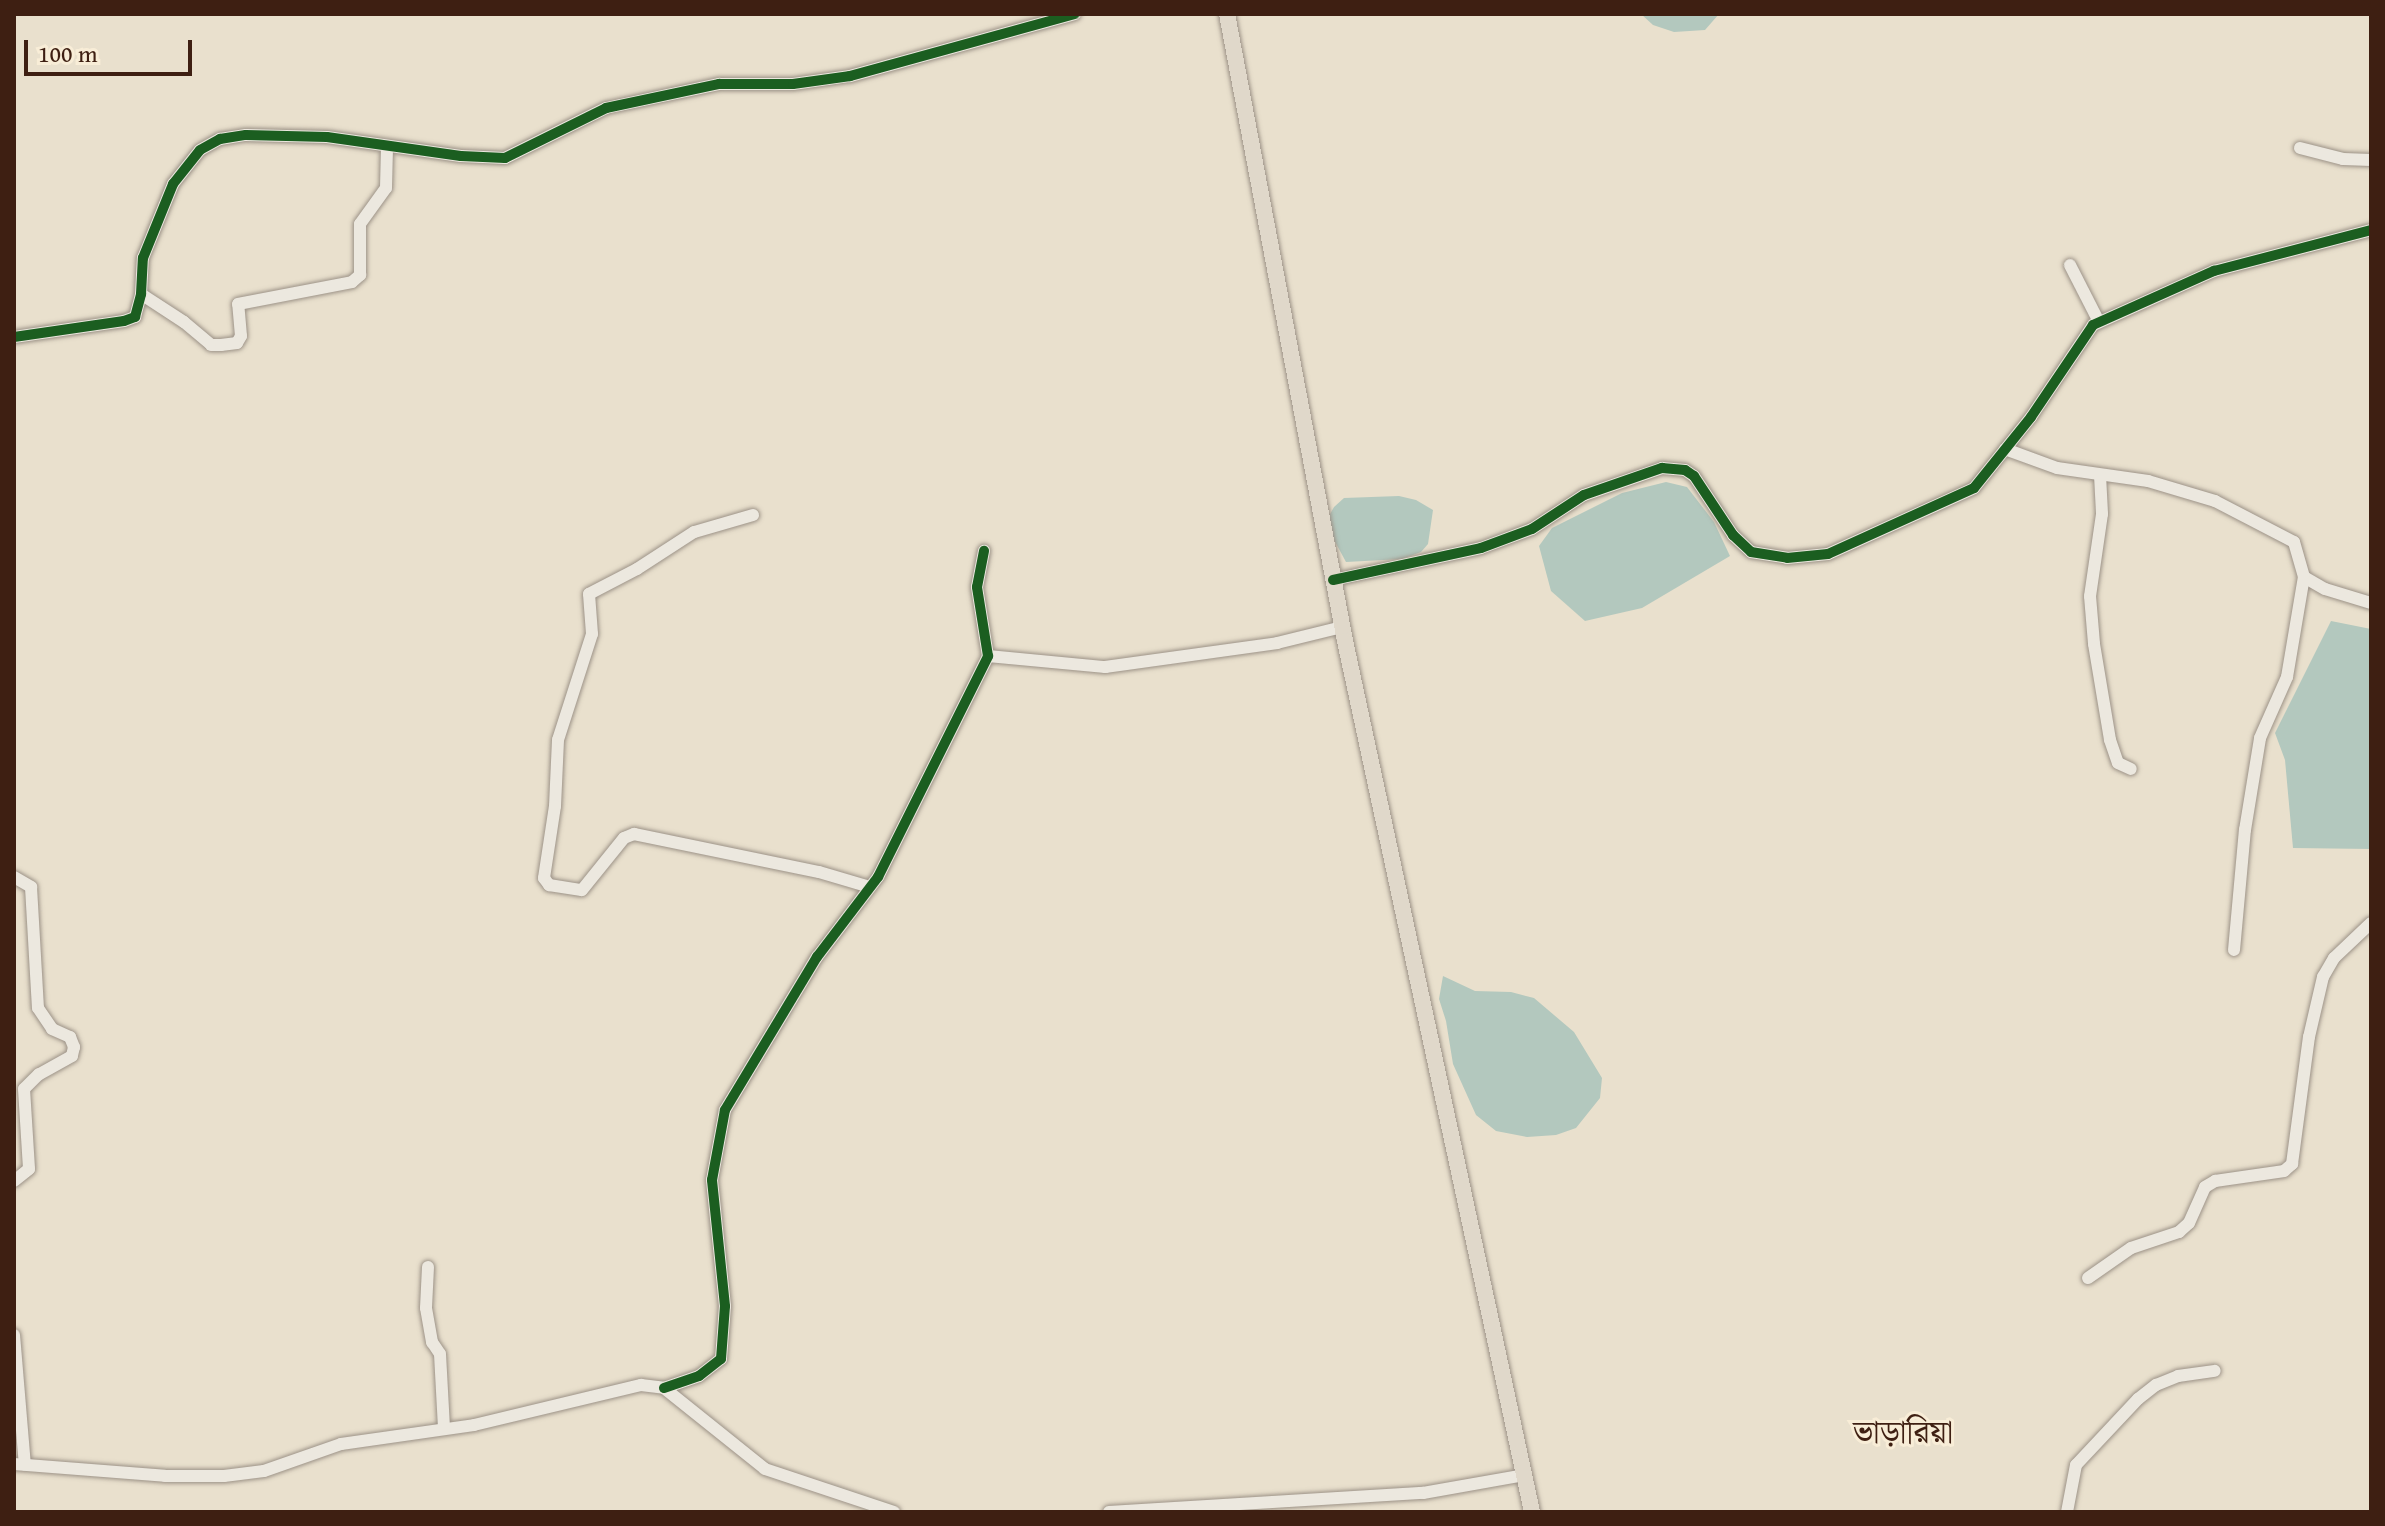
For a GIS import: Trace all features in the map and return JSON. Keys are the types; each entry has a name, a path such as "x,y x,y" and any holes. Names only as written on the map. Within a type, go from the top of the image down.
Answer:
{"main road":[{"path":"1227,14 1342,627 1532,1512"}],"street":[{"path":"14,337 135,317 141,294 143,258 173,184 200,150 220,139 246,135 327,137 505,158 606,108 719,84 793,84 850,76 1075,14"},
{"path":"141,294 184,322 211,345 221,345 237,343 241,336 238,304 352,282 360,275 360,224 386,188 387,146"},
{"path":"2300,148 2343,159 2371,160"},
{"path":"1333,580 1481,548 1532,529 1584,495 1662,468 1685,470 1694,476 1733,535 1751,552 1787,558 1828,554 1974,488 2093,325 2214,271 2371,230"},
{"path":"2070,265 2099,322"},
{"path":"2005,449 2057,468 2148,481 2215,501 2294,542 2304,577 2287,677 2260,738 2245,830 2234,950"},
{"path":"2100,475 2102,514 2090,596 2094,644 2110,740 2118,763 2131,769"},
{"path":"753,515 694,532 637,569 589,594 592,634 558,740 555,806 544,878 549,885 582,890 624,838 634,834 819,872 870,887"},
{"path":"14,1335 20,1464 165,1476 224,1476 264,1471 341,1444 444,1429 623,1388 664,1388 699,1376 721,1359 725,1306 712,1180 725,1110 817,957 870,887 988,656 977,587 984,551"},
{"path":"2304,577 2325,589 2371,603"},
{"path":"988,656 1105,667 1277,643 1342,627"},
{"path":"14,877 31,887 38,1008 52,1029 70,1037 74,1047 72,1056 39,1074 24,1089 29,1169 14,1181"},
{"path":"2088,1278 2131,1248 2179,1232 2189,1223 2205,1187 2215,1181 2284,1171 2292,1164 2309,1037 2323,977 2334,958 2371,923"},
{"path":"428,1267 426,1308 432,1342 440,1354 444,1429"},
{"path":"2067,1512 2076,1465 2138,1399 2156,1385 2178,1376 2215,1371"},
{"path":"664,1388 765,1469 894,1512"},
{"path":"1109,1512 1423,1493 1525,1475"}],"shaded area":[{"path":"1641,14 1719,14 1705,30 1674,32 1653,25"},
{"path":"1666,482 1687,487 1714,522 1730,556 1642,608 1585,621 1551,591 1539,546 1552,528 1622,493"},
{"path":"1399,496 1416,500 1433,510 1428,544 1421,552 1402,559 1346,562 1333,538 1329,516 1334,507 1344,498"},
{"path":"2331,621 2371,629 2371,849 2293,848 2285,760 2275,733"},
{"path":"1443,976 1475,991 1511,992 1534,998 1574,1032 1602,1078 1600,1098 1576,1128 1556,1135 1527,1137 1496,1131 1476,1115 1453,1064 1439,999"}],"cycle path":[{"path":"14,337 135,317 141,294 143,258 173,184 200,150 220,139 246,135 327,137 461,156 505,158 606,108 719,84 793,84 850,76 1075,14"},
{"path":"1333,580 1481,548 1532,529 1584,495 1662,468 1685,470 1694,476 1733,535 1751,552 1787,558 1828,554 1974,488 2031,417 2093,325 2214,271 2371,230"},
{"path":"664,1388 699,1376 721,1359 725,1306 712,1180 725,1110 817,957 878,877 988,656 977,587 984,551"}],"district":[{"name":"ভাড়ারিয়া","path":"1903,1432"}]}
